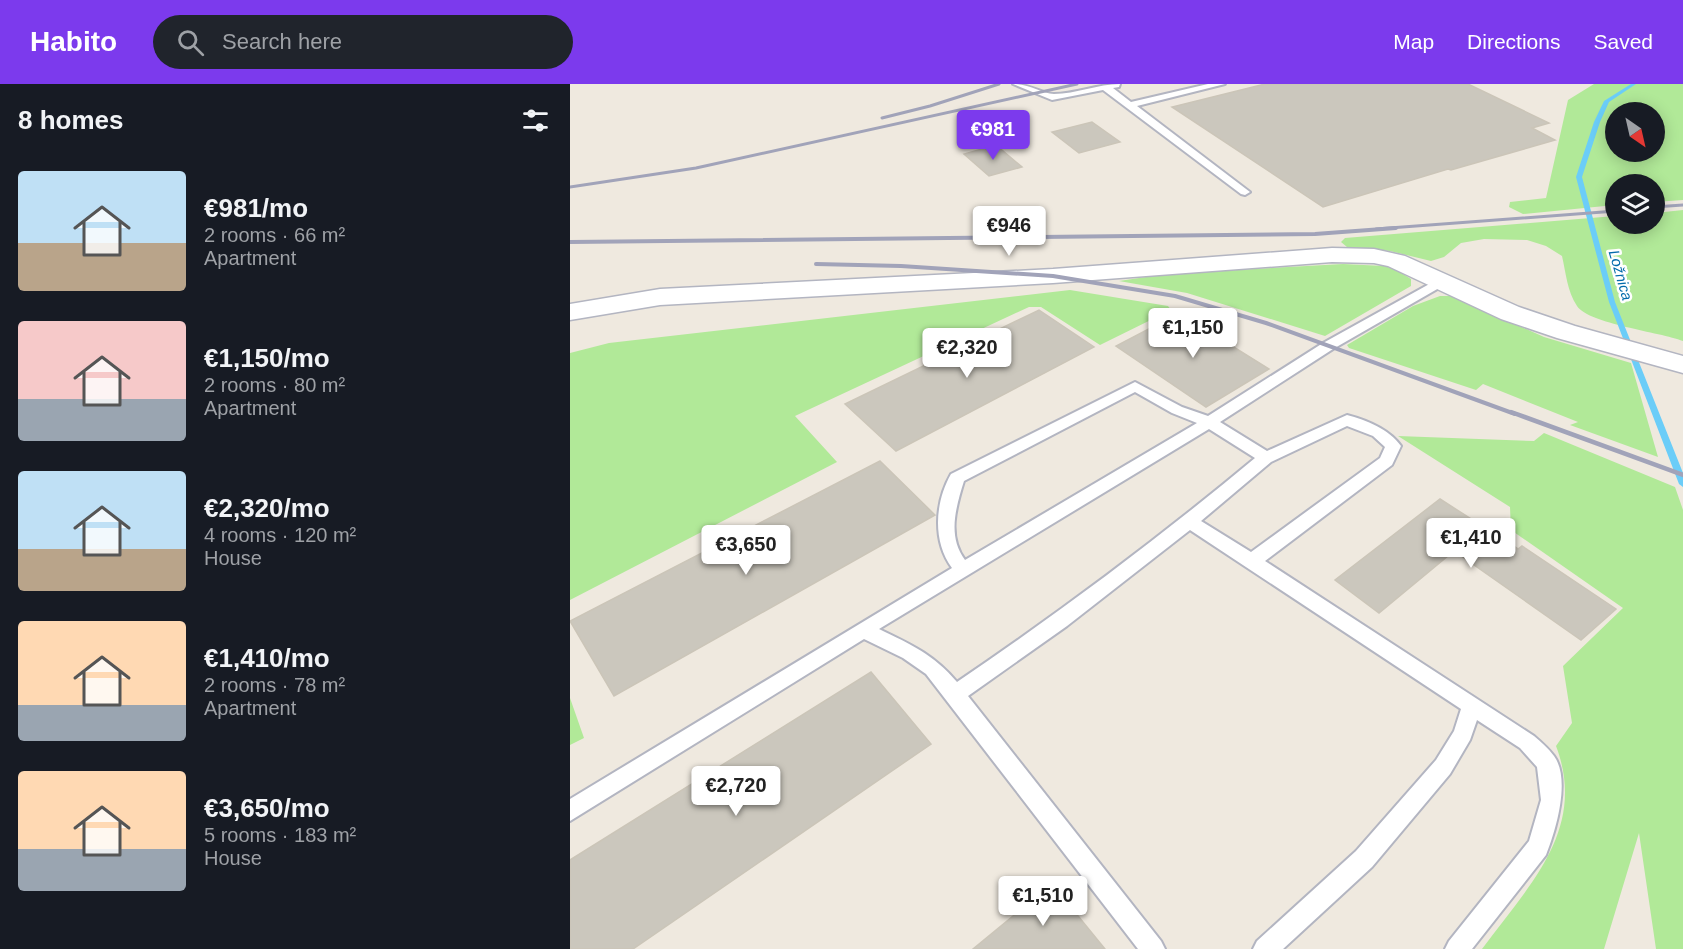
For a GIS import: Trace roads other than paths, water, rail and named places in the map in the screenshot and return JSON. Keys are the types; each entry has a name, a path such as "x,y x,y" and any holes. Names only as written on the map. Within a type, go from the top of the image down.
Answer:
{"street":[{"path":"570,312 660,297 1053,276 1332,255 1374,256 1396,261 1510,313 1566,332 1683,365"}],"lane":[{"path":"1018,84 1052,97 1119,84"},
{"path":"1123,100 1220,84"},
{"path":"1105,87 1245,192"},
{"path":"570,811 863,630 1209,422 1328,346 1442,281"},
{"path":"963,570 951,557 946,542 947,509 957,478 1135,386 1177,410 1209,422 1266,458"},
{"path":"955,694 1061,621 1189,522 1266,458 1347,420 1378,433 1394,446 1387,461 1252,561"},
{"path":"1189,522 1527,742 1547,763 1552,800 1538,847 1457,949"},
{"path":"863,630 910,653 933,668 1153,949"},
{"path":"1265,949 1364,859 1443,767 1463,734 1472,705"}],"waterway":[{"name":"Ložnica","path":"1634,84 1607,101 1597,122 1579,177 1612,302 1683,484"}],"railway":[{"path":"882,118 930,106 999,84"},
{"path":"570,187 696,168 1077,84"},
{"path":"1665,206 1683,205"},
{"path":"1376,229 1605,212"},
{"path":"570,242 1315,234 1396,228"},
{"path":"816,264 901,266 1053,276 1175,296 1266,323 1515,414"},
{"path":"1511,412 1683,475"}]}
